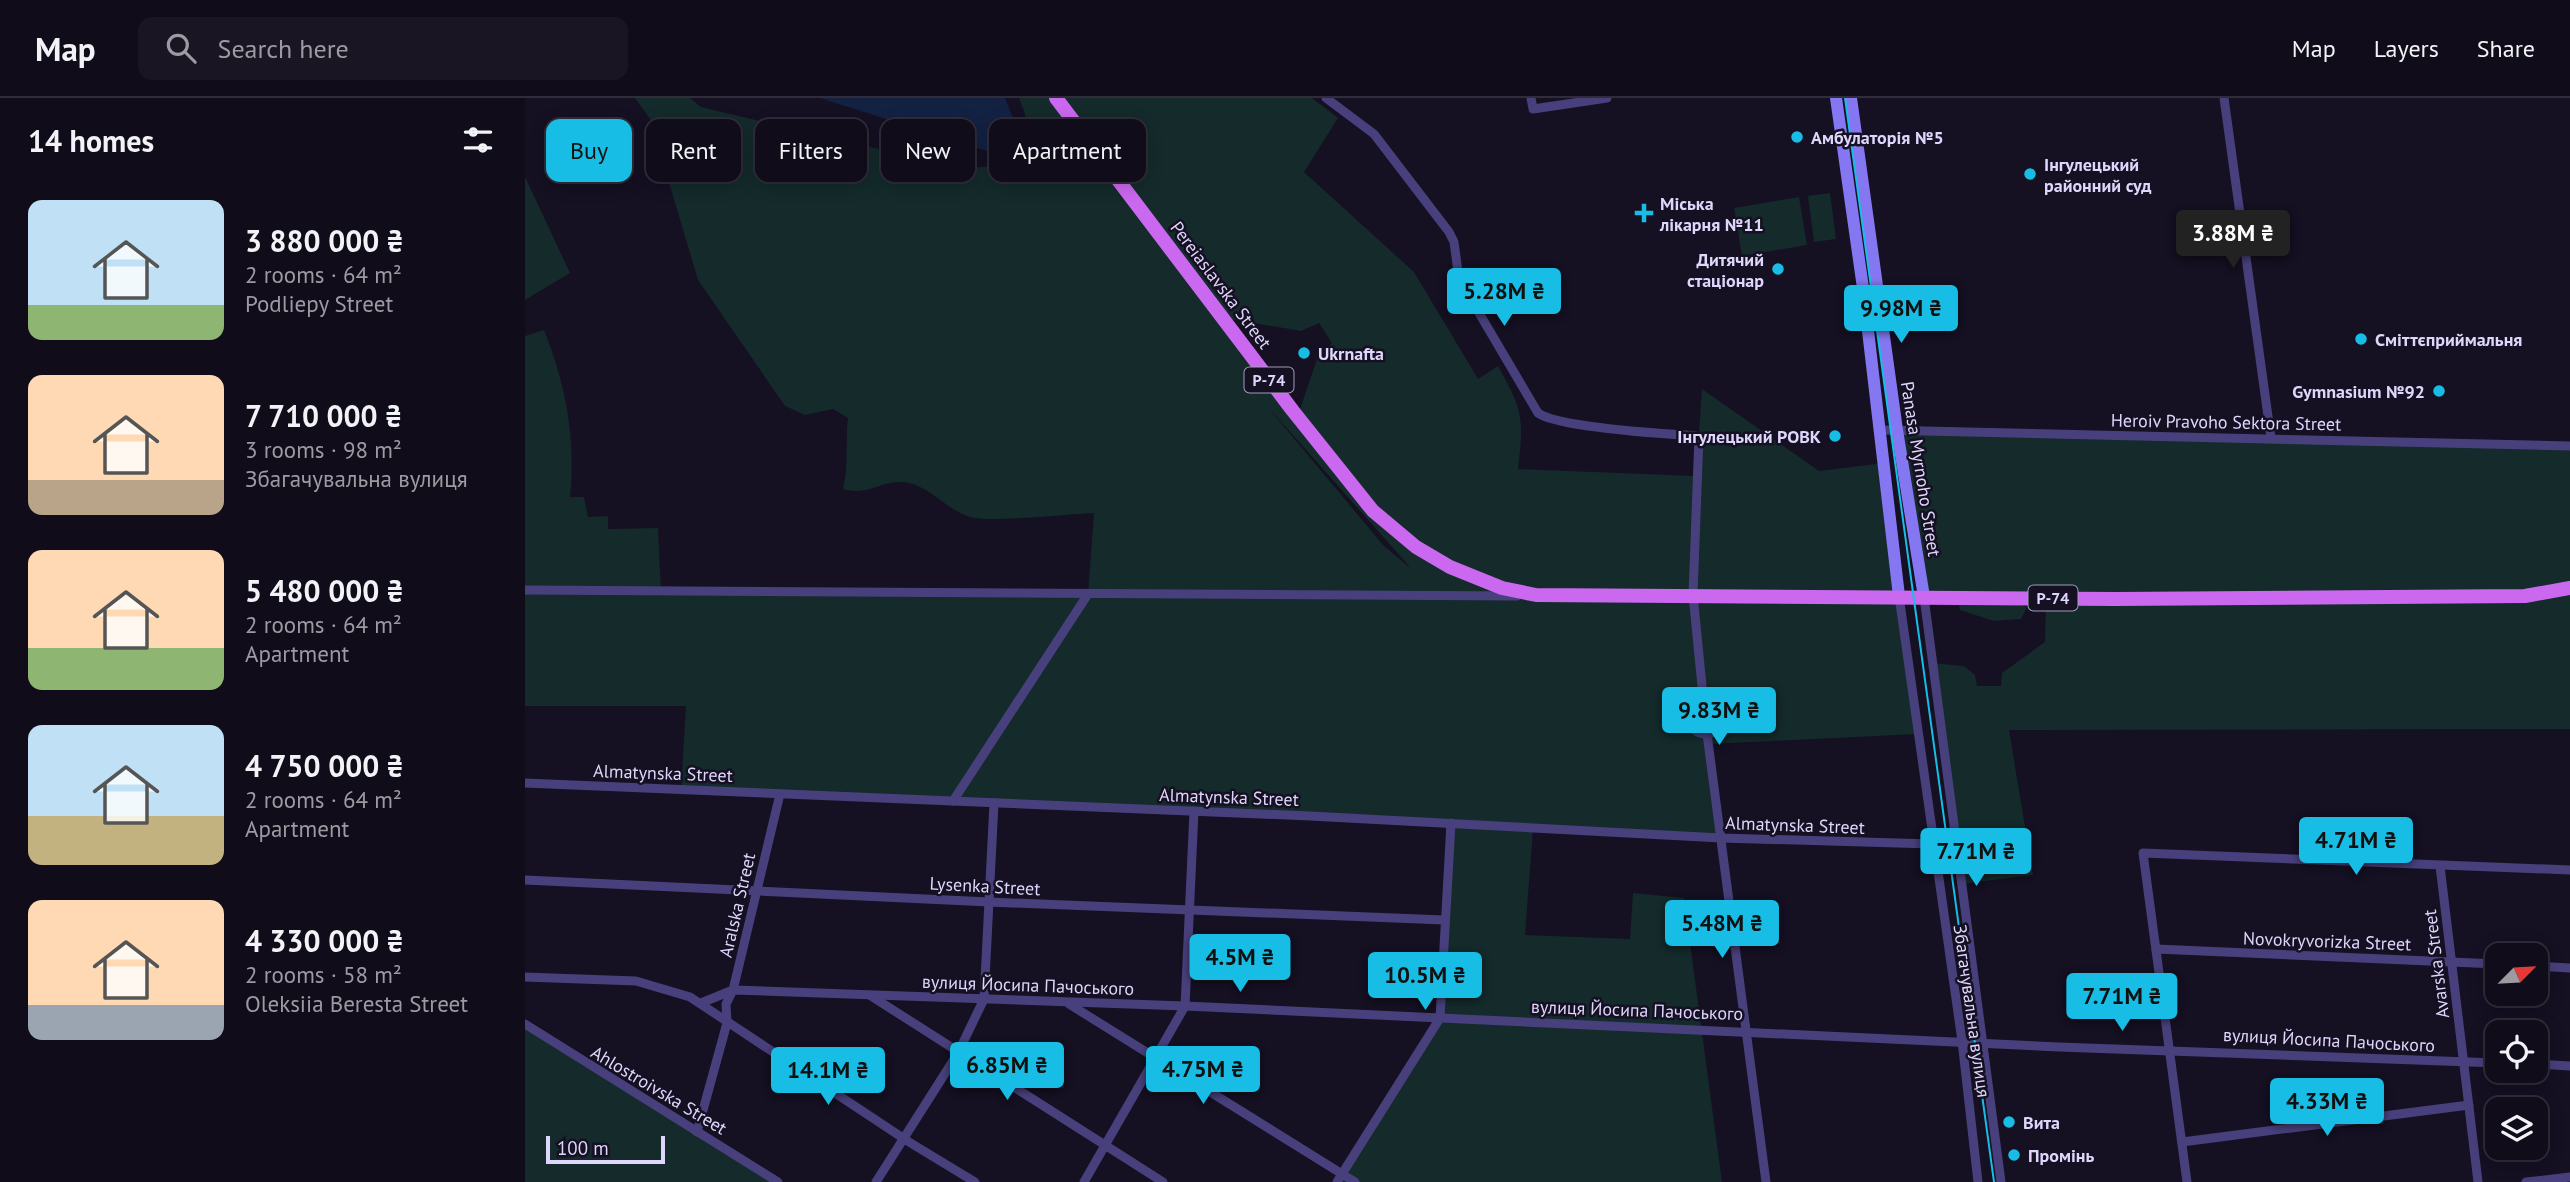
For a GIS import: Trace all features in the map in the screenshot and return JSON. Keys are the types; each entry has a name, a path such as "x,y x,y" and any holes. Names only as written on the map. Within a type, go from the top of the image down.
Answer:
{"main road":[{"name":"Pereiaslavska Street","path":"1056,98 1293,411 1373,511 1416,548 1450,567 1502,588 1536,595"},
{"name":"Panasa Myrnoho Street","path":"1836,98 1881,430 1899,596"},
{"name":"Panasa Myrnoho Street","path":"1850,98 1896,430 1924,597"},
{"name":"Р-74","path":"1536,595 2499,597 2549,594 2570,589"}],"street":[{"path":"1326,98 1374,134 1449,232 1454,242 1459,279 1538,413 1572,423 1699,436 1693,595 1703,696"},
{"path":"1531,98 1533,109 1607,98"},
{"path":"2224,98 2271,439"},
{"name":"Heroiv Pravoho Sektora Street","path":"1881,430 2570,446"},
{"path":"525,590 1490,597 1536,595"},
{"path":"953,801 1088,594"},
{"name":"Збагачувальна вулиця","path":"1899,596 1962,1041 1978,1182"},
{"name":"Збагачувальна вулиця","path":"1924,597 2001,1182"},
{"path":"1703,696 1716,699 1725,713 1720,728 1707,734 1691,727 1687,716 1692,702 1703,696"},
{"path":"1707,734 1766,1182"},
{"name":"Almatynska Street","path":"525,783 1194,811 1721,838 1932,844"},
{"name":"Aralska Street","path":"698,1132 727,1023 726,1004 733,990 781,794"},
{"path":"876,1182 958,1054 983,999 994,803"},
{"path":"1084,1182 1185,1006 1194,811"},
{"path":"1340,1178 1440,1018 1451,823"},
{"path":"2187,1182 2143,853 2570,870"},
{"name":"Avarska Street","path":"2440,866 2478,1182"},
{"name":"Lysenka Street","path":"525,880 1444,920"},
{"name":"Novokryvorizka Street","path":"2156,949 2485,963"},
{"path":"2548,967 2570,968"},
{"path":"525,976 636,981 666,988 701,1003 727,1023 904,1139 975,1182"},
{"path":"701,1003 733,990"},
{"name":"вулиця Йосипа Пачоського","path":"733,990 1185,1006 1982,1043 2485,1063"},
{"path":"869,995 1163,1182"},
{"path":"1067,1003 1340,1178 1355,1182"},
{"name":"Ahlostroivska Street","path":"525,1024 778,1182"},
{"path":"2548,1065 2570,1066"},
{"path":"2182,1142 2469,1105"},
{"path":"2526,1182 2570,1177"}],"green space":[{"path":"635,98 690,98 701,107 755,120 755,182 867,182 867,146 881,150 881,182 975,182 975,167 989,166 989,182 1146,182 1146,119 1026,119 1019,98 1312,98 1338,118 1304,172 1414,272 1478,379 1498,366 1513,394 1520,415 1518,469 1696,476 1702,389 1819,471 1884,463 1917,734 1709,744 1721,838 1533,829 1525,935 1630,939 1633,893 1684,898 1722,1182 1337,1182 1440,1018 1451,823 681,789 686,706 525,706 525,336 544,330 558,371 567,412 572,454 570,497 584,497 588,517 608,516 608,529 658,528 661,592 1088,594 1094,513 980,519 961,513 910,483 892,483 860,491 843,489 848,418 833,409 805,415 785,406 698,280 669,182 741,182 741,119 650,119","holes":["1223,318 1301,331 1319,323 1332,343 1318,356 1298,415","1268,407 1409,566 1383,545"]},
{"path":"525,177 570,273 525,300"},
{"path":"1830,193 1836,239 1814,242 1808,196"},
{"path":"1799,197 1807,245 1742,256 1734,208"},
{"path":"1897,430 2570,446 2570,729 2009,730 2033,875 1961,884 1932,663 1964,666 1975,675 1977,686 2001,686 2002,673 2045,642 2046,598 1924,597"},
{"path":"1966,603 2027,607 2021,619 1994,621 1960,610 1959,605"},
{"path":"525,1024 778,1182 525,1182"}],"water":[{"path":"820,98 1005,98 1013,119 989,119 989,152 975,147 975,119 886,119"}],"tram line":[{"path":"1845,98 1994,1182"}],"place":[{"name":"Амбулаторія №5","path":"1797,137"},
{"name":"Інгулецький районний суд","path":"2030,174"},
{"name":"Міська лікарня №11","path":"1644,213"},
{"name":"Дитячий стаціонар","path":"1778,269"},
{"name":"Сміттєприймальня","path":"2361,339"},
{"name":"Ukrnafta","path":"1304,353"},
{"name":"Gymnasium №92","path":"2439,391"},
{"name":"Інгулецький РОВК","path":"1835,436"},
{"name":"Вита","path":"2009,1122"},
{"name":"Промінь","path":"2014,1155"}]}
